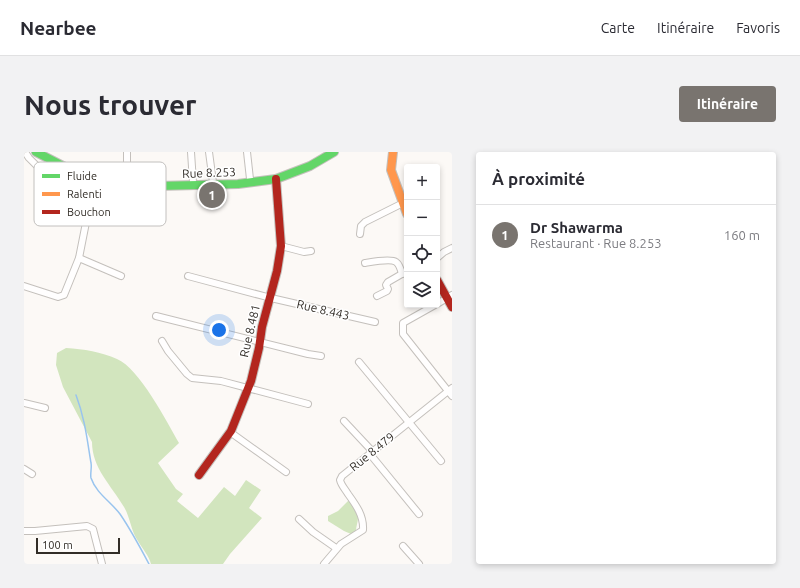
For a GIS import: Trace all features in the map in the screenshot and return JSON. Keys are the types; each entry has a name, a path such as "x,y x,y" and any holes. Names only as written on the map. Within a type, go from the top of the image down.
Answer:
{"main road":[{"name":"Rue 8.253","path":"36,152 55,162"},
{"name":"Rue 8.253","path":"42,152 62,162"},
{"name":"Rue 8.253","path":"166,182 213,182 250,179 281,172 325,152"},
{"name":"Rue 8.253","path":"166,186 238,184 276,179 310,166 334,152"},
{"path":"393,152 391,170 403,204"},
{"name":"Rue 8.481","path":"198,475 230,432 248,388 260,342 262,327 271,298 281,246 276,179"},
{"path":"440,284 449,296 452,307"}],"street":[{"path":"25,152 34,163"},
{"path":"127,152 127,162"},
{"path":"191,152 193,182"},
{"path":"209,152 213,182"},
{"path":"247,152 250,179"},
{"path":"360,234 361,226 365,222 403,204"},
{"path":"24,286 61,297 64,295 79,258 85,226"},
{"path":"281,246 304,252 311,251"},
{"path":"440,255 452,248"},
{"path":"79,258 121,276"},
{"path":"365,263 393,260 404,272"},
{"path":"377,296 387,291 386,285 388,282 404,274"},
{"name":"Rue 8.443","path":"188,276 271,298 375,322"},
{"path":"440,302 449,296"},
{"path":"429,308 403,323 403,334 450,389 452,396"},
{"path":"156,316 321,356"},
{"path":"162,341 168,351 190,377 248,388 308,404"},
{"path":"359,362 441,461"},
{"name":"Rue 8.479","path":"325,563 336,548 349,538 361,532 364,527 362,517 341,483 340,480 342,476 450,389"},
{"path":"24,403 45,408"},
{"path":"344,421 419,514"},
{"path":"230,432 286,472"},
{"path":"24,469 32,474"},
{"path":"299,519 313,532 336,548"},
{"path":"24,531 87,526 91,527 93,529 102,564"},
{"path":"404,546 419,564"}],"green space":[{"path":"66,348 92,351 117,359 125,364 143,384 152,396 179,443 158,463 176,489 183,494 177,501 198,518 224,487 235,496 246,480 261,490 249,508 262,518 223,564 151,564 136,537 124,507 103,476 95,460 92,442 63,387 56,365 57,353"},
{"path":"349,500 358,516 356,531 351,534 328,521 328,516 338,511"}],"waterway":[{"path":"76,395 82,412 91,465 91,478 93,483 100,493 120,514 132,532 149,564"}],"traffic: fast":[{"path":"36,152 55,162"},
{"path":"166,186 238,184 276,179 310,166 334,152"}],"traffic: slow":[{"path":"393,152 391,170 404,206"}],"traffic: jam":[{"path":"199,475 231,431 251,381 259,348 262,327 277,271 281,246 276,179"},
{"path":"440,285 452,307"}],"place":[{"name":"Dr Shawarma","path":"212,195"}]}
